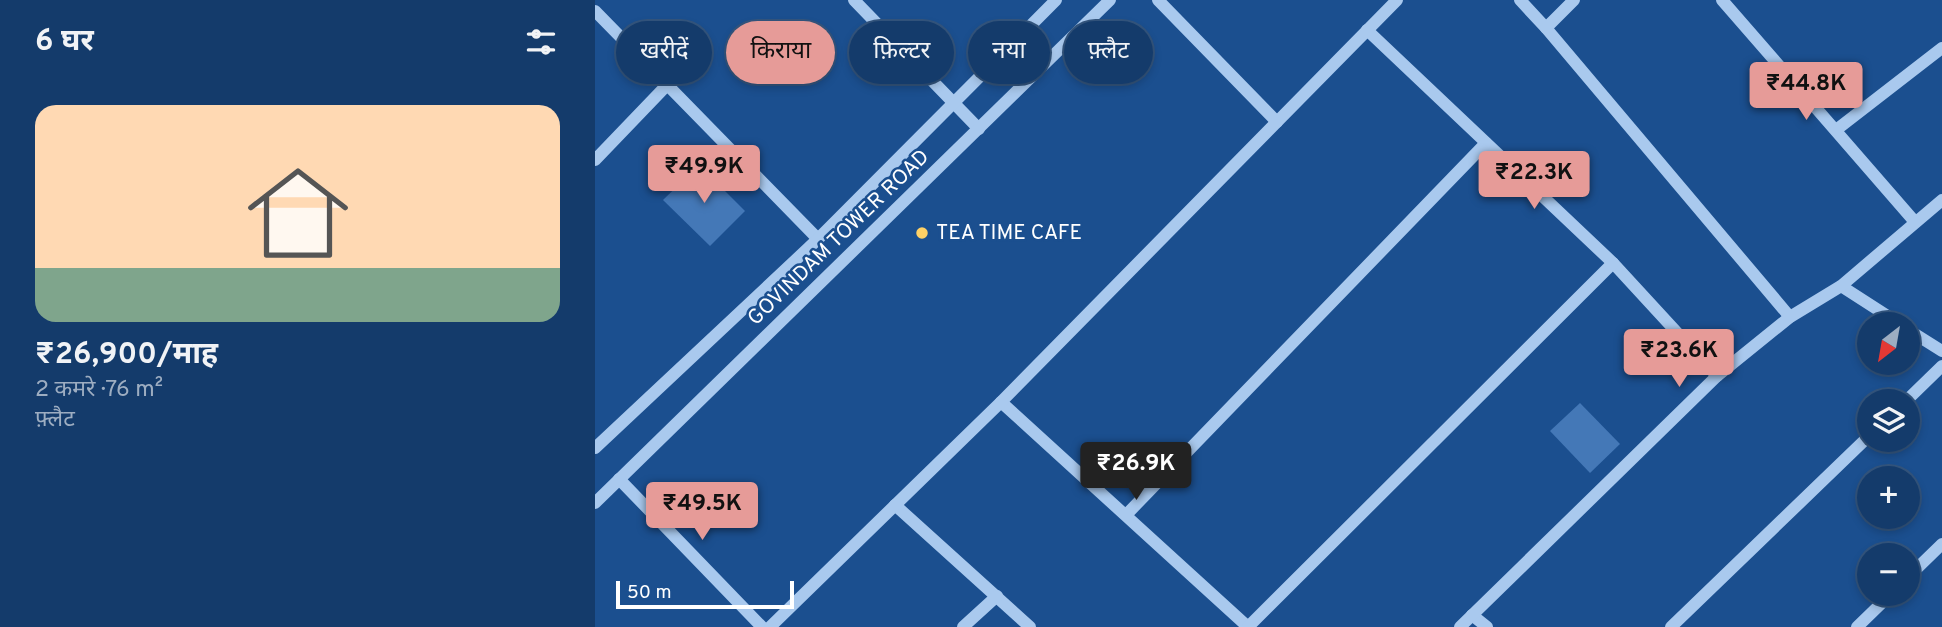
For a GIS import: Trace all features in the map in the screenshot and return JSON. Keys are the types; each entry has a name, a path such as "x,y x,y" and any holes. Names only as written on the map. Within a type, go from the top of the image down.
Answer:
{"street":[{"path":"854,0 979,129"},
{"name":"GOVINDAM TOWER ROAD","path":"595,448 818,239 1056,0"},
{"name":"GOVINDAM TOWER ROAD","path":"595,503 1110,0"},
{"path":"1158,0 1277,122"},
{"path":"770,627 1001,402 1397,0"},
{"path":"1520,0 1790,317"},
{"path":"1546,28 1574,0"},
{"path":"1722,0 1915,222"},
{"path":"595,11 818,239"},
{"path":"1367,30 1613,263 1717,376"},
{"path":"1836,130 1942,48"},
{"path":"595,160 667,85"},
{"path":"1126,515 1486,143"},
{"path":"1459,627 1717,376 1790,317 1841,286 1942,200"},
{"path":"1001,402 1248,627 1613,263"},
{"path":"1841,286 1881,312"},
{"path":"1920,337 1942,351"},
{"path":"1918,389 1942,366"},
{"path":"1671,627 1857,448"},
{"path":"619,479 761,627"},
{"path":"895,505 1030,627"},
{"path":"1920,565 1942,544"},
{"path":"963,627 997,596"},
{"path":"1857,627 1879,606"},
{"path":"1472,615 1487,627"}],"building":[{"path":"699,165 745,211 710,246 663,200"},
{"path":"1580,403 1620,444 1590,473 1550,431"}],"place":[{"name":"TEA TIME CAFE","path":"922,233"}]}
